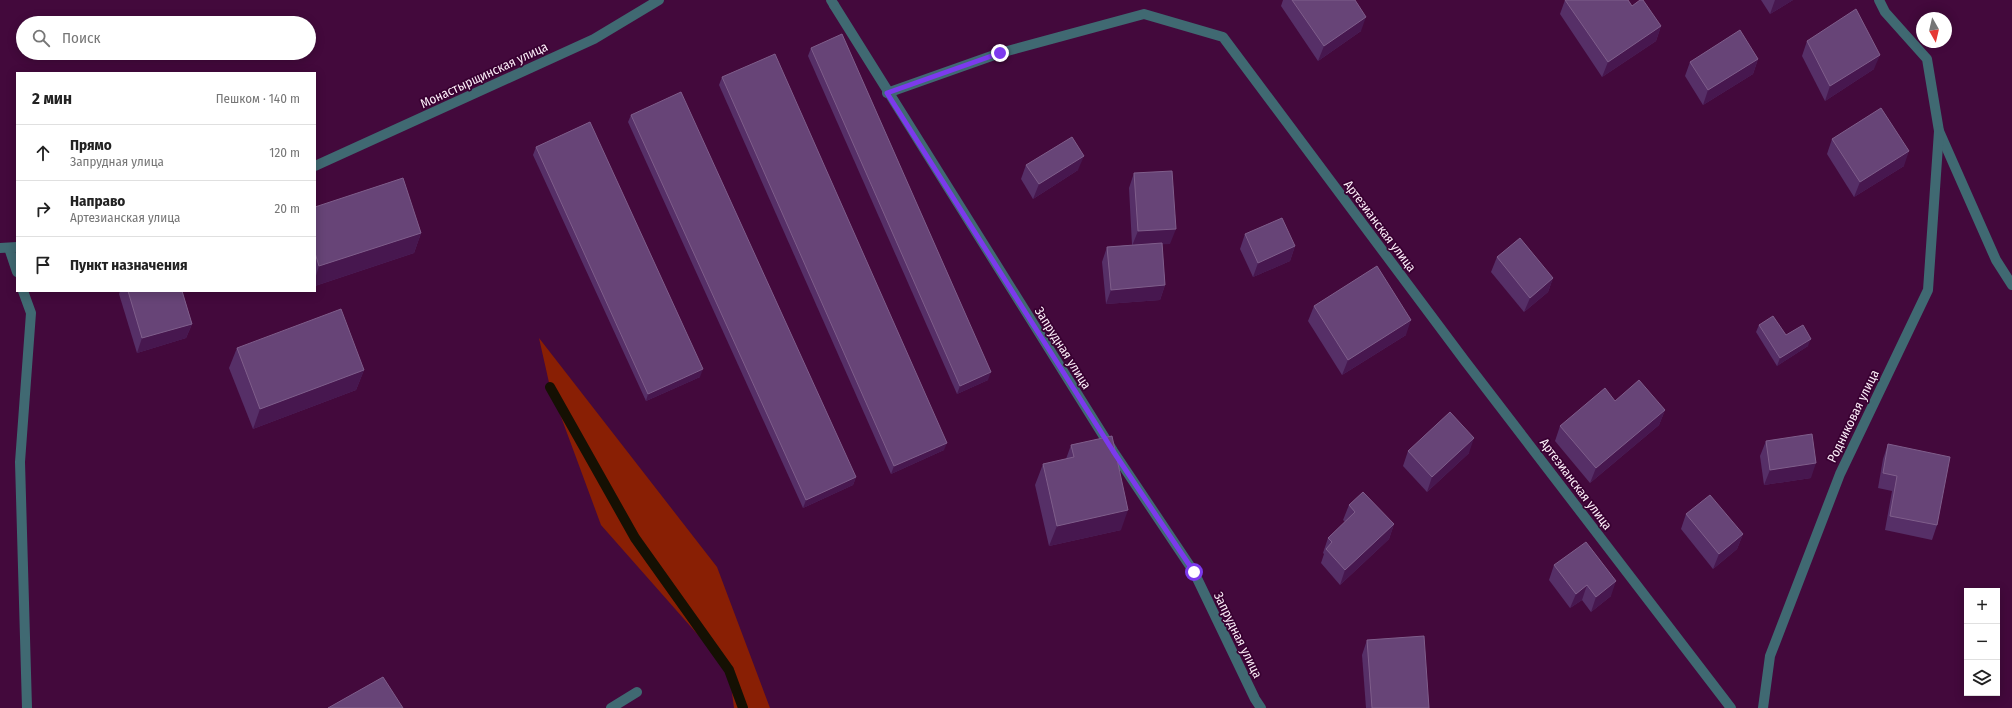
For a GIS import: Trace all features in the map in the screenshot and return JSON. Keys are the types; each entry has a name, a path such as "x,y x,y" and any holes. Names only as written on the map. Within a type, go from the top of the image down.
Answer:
{"street":[{"name":"Монастырщинская улица","path":"316,166 594,39 659,0"},
{"path":"1879,0 1885,12 1927,59 1939,131 1996,260 2012,285"},
{"name":"Запрудная улица","path":"833,3 887,93 1113,451 1194,572 1255,699 1261,708"},
{"name":"Артезианская улица","path":"887,93 1000,53 1144,14 1223,37 1465,361 1731,708"},
{"name":"Родниковая улица","path":"1763,708 1770,656 1840,474 1928,290 1939,131"},
{"path":"9,248 16,269"},
{"path":"24,292 31,313 20,462 27,708"},
{"path":"611,708 637,692"}],"shaded area":[{"path":"539,338 717,567 770,708 734,708 729,670 601,525 550,387"}],"building":[{"path":"1292,0 1355,0 1366,17 1324,46"},
{"path":"1565,0 1628,0 1632,6 1640,0 1643,0 1661,26 1608,62"},
{"path":"1856,9 1880,55 1830,86 1807,41"},
{"path":"1740,30 1758,59 1708,90 1690,62"},
{"path":"842,34 991,372 960,386 811,48"},
{"path":"775,54 947,443 894,466 722,77"},
{"path":"681,92 856,477 806,500 631,115"},
{"path":"1881,108 1909,151 1860,182 1832,139"},
{"path":"590,122 703,369 648,394 536,147"},
{"path":"1072,137 1084,156 1039,184 1026,165"},
{"path":"1172,171 1176,229 1138,231 1134,173"},
{"path":"403,178 421,233 319,266 316,256 316,207"},
{"path":"1282,218 1295,246 1258,263 1245,234"},
{"path":"1520,238 1553,278 1530,298 1497,257"},
{"path":"1162,243 1165,285 1111,290 1107,247"},
{"path":"1377,266 1411,320 1348,360 1314,306"},
{"path":"128,292 182,292 192,324 142,338"},
{"path":"341,309 364,370 260,409 237,348"},
{"path":"1773,316 1786,335 1803,325 1811,339 1780,358 1759,325"},
{"path":"1639,380 1665,410 1596,468 1560,426 1605,388 1615,401"},
{"path":"1450,412 1474,438 1432,477 1408,451"},
{"path":"1812,434 1816,463 1770,470 1766,441"},
{"path":"1112,436 1128,510 1057,526 1043,464 1074,457 1071,445"},
{"path":"1888,444 1950,457 1937,525 1890,516 1897,476 1883,473"},
{"path":"1363,492 1394,524 1345,570 1326,549 1332,542 1328,538 1355,512 1349,505"},
{"path":"1710,495 1743,534 1719,554 1686,514"},
{"path":"1586,542 1616,581 1596,597 1587,585 1576,594 1554,565"},
{"path":"1424,636 1429,708 1372,708 1367,640"},
{"path":"383,677 403,708 328,708"}],"waterway":[{"path":"550,387 635,538 729,670 743,708"}],"route":[{"path":"1000,53 887,93 1113,451 1194,572"}]}
